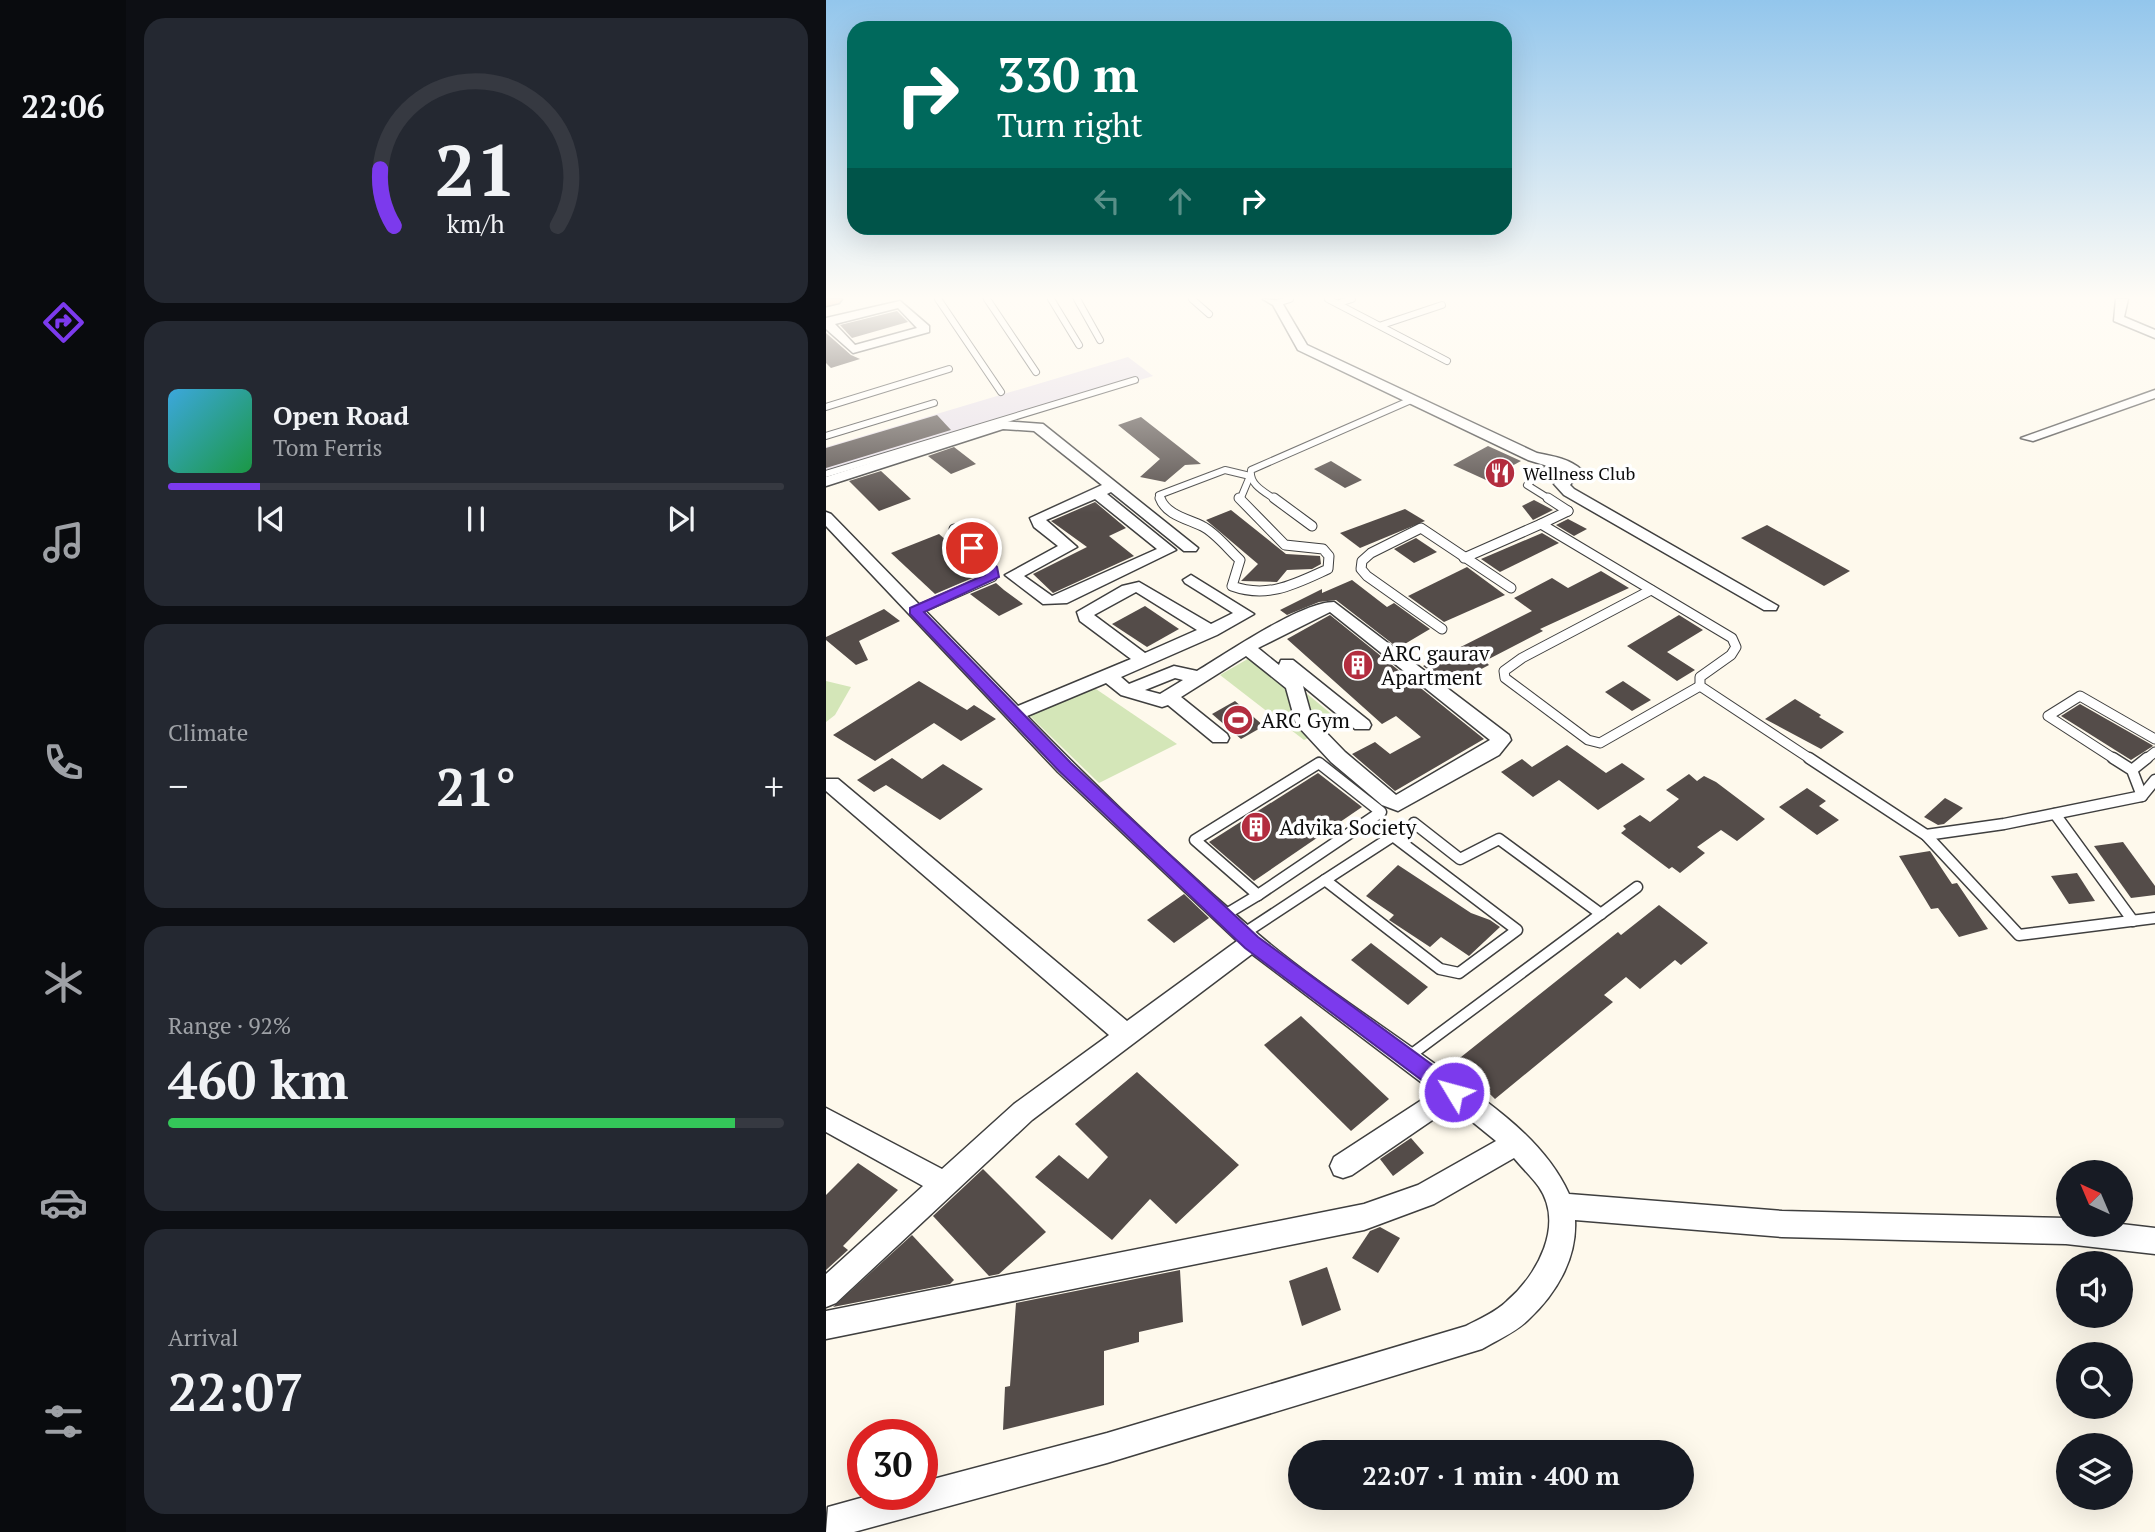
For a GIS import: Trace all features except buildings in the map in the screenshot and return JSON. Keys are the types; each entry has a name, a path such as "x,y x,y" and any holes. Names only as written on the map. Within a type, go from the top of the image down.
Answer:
{"street":[{"path":"1350,370 1533,457 1564,464 1575,470 1571,478 1561,484 1569,492 1770,606"},
{"path":"2028,438 2155,394"},
{"path":"826,482 1014,424 1038,427 1190,548"},
{"path":"1096,493 1168,550 1061,600 1049,601 1013,575 1069,547 1039,524 1038,518 1096,493 1113,486"},
{"path":"826,517 1014,715 1247,938 1408,1057 1517,1143 1549,1179 1561,1206 1562,1233 1552,1270 1517,1312 1472,1339 1107,1448 830,1525"},
{"path":"1014,715 1243,617 1246,612 1191,580"},
{"path":"1144,660 1086,617 1086,612 1128,589 1139,587 1211,631"},
{"path":"1108,676 1127,691 1155,701 1171,698 1253,644 1325,607 1334,607 1502,740 1492,750 1398,804 1389,800 1338,757 1303,720 1294,686 1253,644"},
{"path":"1253,644 1362,725"},
{"path":"1127,691 1174,672 1200,678"},
{"path":"1171,698 1220,738"},
{"path":"831,784 1126,1035"},
{"path":"826,1293 1023,1112 1126,1035 1247,938"},
{"path":"1343,1166 1454,1092"},
{"path":"826,1119 945,1184"},
{"path":"826,1325 1364,1217 1425,1195 1517,1143"},
{"path":"1561,1206 1782,1224 2066,1231 2155,1241"}],"lane":[{"path":"826,407 944,370"},
{"path":"986,370 1001,392"},
{"path":"826,474 1135,380"},
{"path":"1312,526 1255,485 1250,476 1225,470 1159,495 1162,504 1186,521 1203,526 1240,560 1232,586 1243,591 1271,594 1328,569 1329,556 1323,549 1285,545 1239,499 1250,476 1251,470 1287,451 1411,400"},
{"path":"826,436 934,403"},
{"path":"1464,558 1568,511 1527,482 1543,471 1564,464"},
{"path":"1541,524 1732,638 1736,647 1731,655 1700,677 1700,686"},
{"path":"1442,629 1367,576 1361,569 1362,561 1371,553 1421,527 1511,588"},
{"path":"915,611 992,577 990,567 954,528"},
{"path":"1651,590 1521,659 1504,671 1505,678 1588,740 1600,743 1700,686"},
{"path":"1700,686 1926,835 2020,935 2155,918"},
{"path":"2141,796 2132,770 2048,716 2080,696 2155,739"},
{"path":"2132,770 2155,752"},
{"path":"1223,916 1258,895 1381,812 1319,763 1195,840 1258,895"},
{"path":"1926,835 2055,814 2141,796 2155,780"},
{"path":"2055,814 2133,921"},
{"path":"1414,823 1460,859 1499,839 1601,914"},
{"path":"1247,938 1325,880 1394,836 1517,930 1459,974 1440,969 1325,880"},
{"path":"1408,1057 1637,887"}],"shaded area":[{"path":"1083,370 1146,370 1153,376 826,477 826,447"}],"green space":[{"path":"1258,653 1341,722 1304,740 1220,675"},
{"path":"826,681 851,687 835,715 826,722"},
{"path":"1093,687 1177,744 1099,783 1030,716"}],"place":[{"name":"Wellness Club","path":"1500,473"},
{"name":"ARC gaurav Apartment","path":"1358,665"},
{"name":"ARC Gym","path":"1238,720"},
{"name":"Advika Society","path":"1256,827"}],"route":[{"path":"972,548 990,567 992,577 915,611 1065,767 1252,942 1454,1092"}]}
